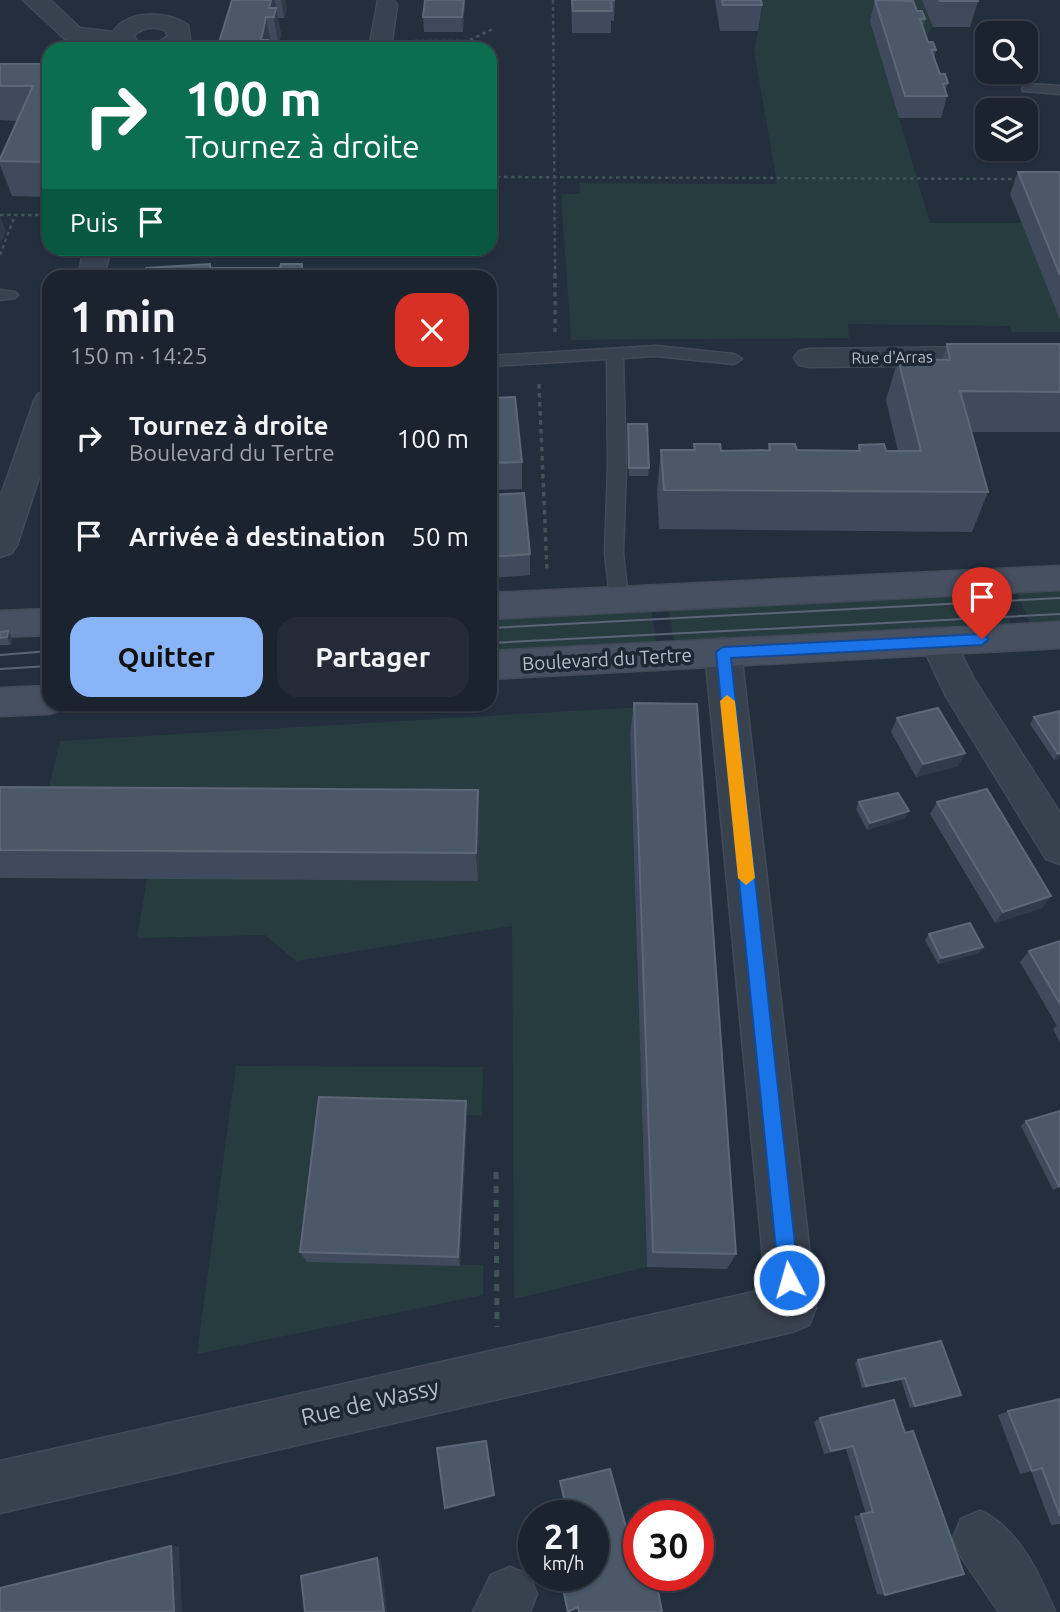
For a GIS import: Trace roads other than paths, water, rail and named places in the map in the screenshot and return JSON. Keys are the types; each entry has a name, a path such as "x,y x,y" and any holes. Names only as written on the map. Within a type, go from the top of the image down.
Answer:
{"main road":[{"path":"497,606 1060,578"},
{"path":"0,624 42,622"},
{"name":"Boulevard du Tertre","path":"497,665 1060,635"},
{"path":"0,702 42,700"}],"street":[{"path":"34,0 48,8 66,30 91,37 130,36 161,22 176,26 180,30 179,39 173,42"},
{"path":"381,42 386,5"},
{"name":"Rue d'Arras","path":"808,358 1060,355"},
{"path":"0,545 42,422"},
{"path":"938,641 959,687 1060,847"},
{"name":"Rue de Wassy","path":"0,1487 792,1308 723,652"},
{"path":"980,1538 1021,1596 1027,1612"}],"lane":[{"path":"1028,88 1060,90"},
{"path":"497,361 656,351 734,359"},
{"path":"615,354 617,468 614,553 619,598"}],"tram line":[{"path":"497,628 1060,598"},
{"path":"497,643 1060,614"},
{"path":"0,655 42,652"},
{"path":"0,669 42,666"}]}
